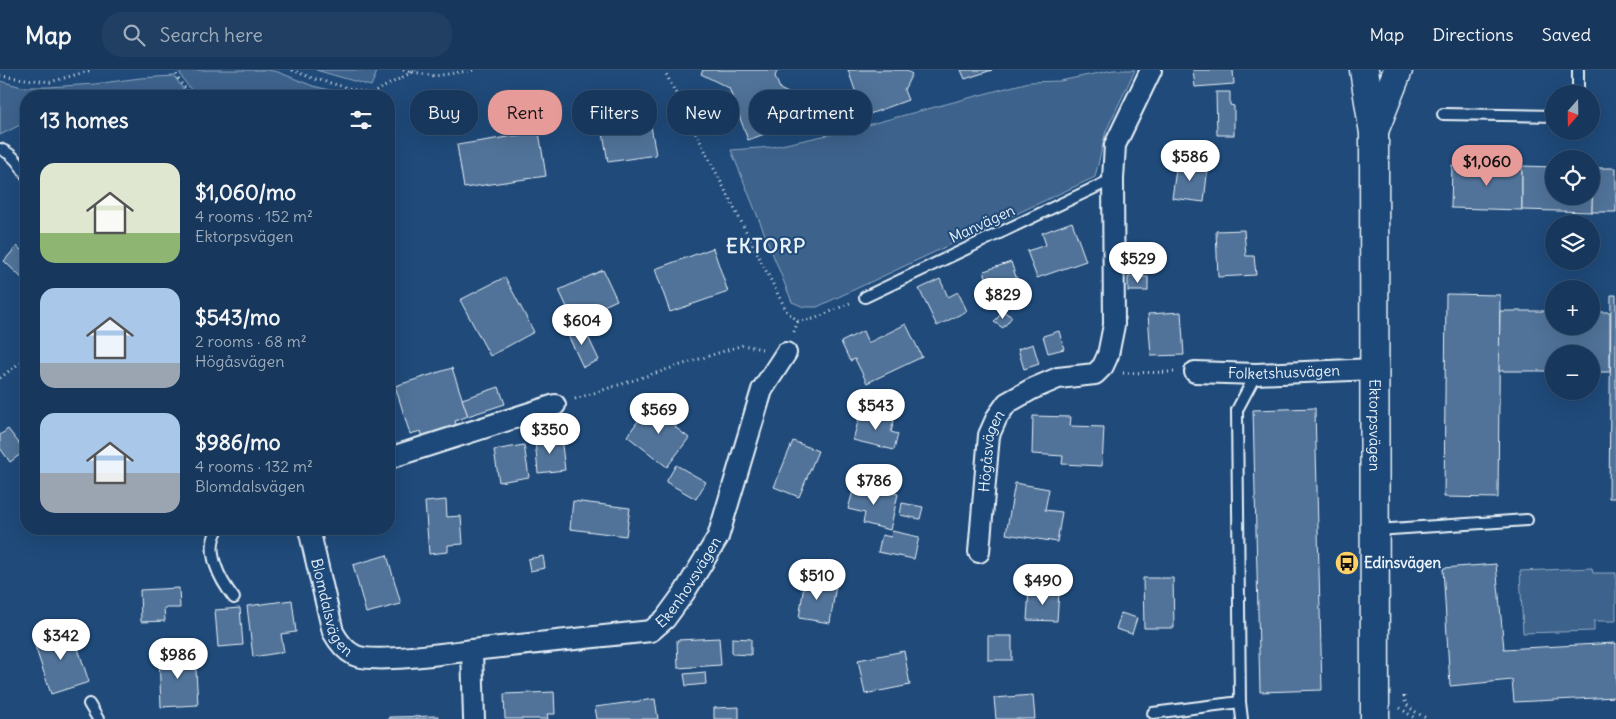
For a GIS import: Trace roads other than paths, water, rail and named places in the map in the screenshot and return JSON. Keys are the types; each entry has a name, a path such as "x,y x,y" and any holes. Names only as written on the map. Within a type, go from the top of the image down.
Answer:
{"street":[{"name":"Högåsvägen","path":"979,552 989,435 997,418 1007,403 1032,389 1058,378 1095,374 1103,366 1108,355 1114,325 1113,179 1115,145 1151,70"},
{"name":"Ektorpsvägen","path":"1364,70 1374,133 1376,719"},
{"name":"Ektorpsvägen","path":"1374,133 1398,70"},
{"name":"Ekenhovsvägen","path":"472,650 631,634 651,631 659,626 684,594 718,537 762,390 786,353"},
{"name":"Folketshusvägen","path":"1195,372 1256,374 1374,369"},
{"path":"395,456 555,405"},
{"name":"Blomdalsvägen","path":"310,535 333,632 338,641 355,656 369,658 422,656 472,650"},
{"path":"472,650 474,719"}],"lane":[{"path":"1578,70 1578,85"},
{"path":"1443,114 1545,116"},
{"path":"0,149 10,153 20,165"},
{"name":"Manvägen","path":"864,296 1113,179"},
{"path":"1242,719 1240,702 1237,410 1256,374"},
{"path":"1375,530 1527,520"},
{"path":"215,535 213,551 217,573 234,598"},
{"path":"1153,713 1240,702"},
{"path":"89,704 98,719"}],"place":[{"name":"Edinsvägen","path":"1347,563"}],"district":[{"name":"EKTORP","path":"766,246"}]}
